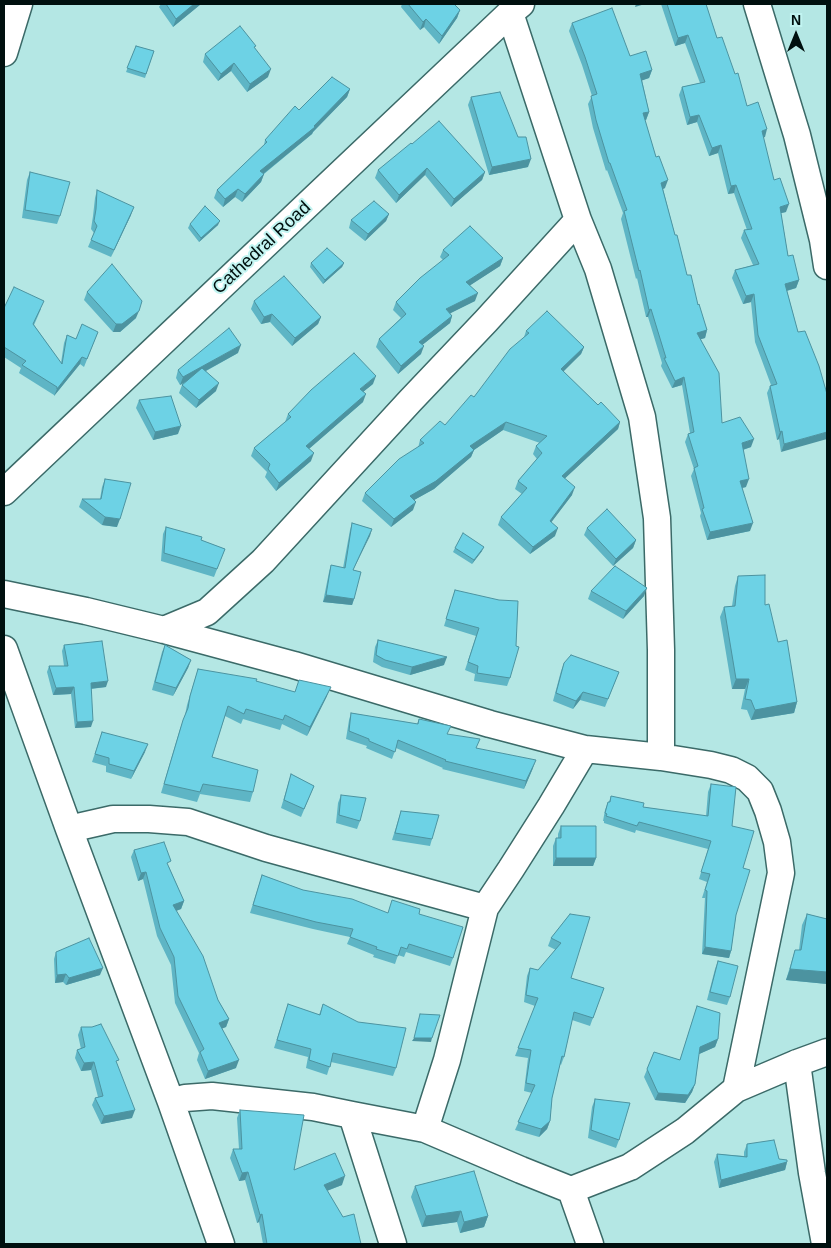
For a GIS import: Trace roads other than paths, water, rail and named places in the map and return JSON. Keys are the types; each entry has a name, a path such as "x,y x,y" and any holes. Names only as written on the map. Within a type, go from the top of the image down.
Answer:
{"street":[{"path":"4,53 18,4"},
{"path":"757,4 797,135 823,240 827,266"},
{"path":"516,8 578,220 598,269 642,417 657,518 661,650 661,757"},
{"name":"Cathedral Road","path":"4,492 516,8"},
{"path":"164,630 207,612 263,561 578,220"},
{"path":"4,594 164,630 294,665 490,724 585,749 661,757 711,765 730,770 747,778 760,791 768,811 777,842 781,873 736,1090"},
{"path":"4,649 171,1102 221,1244"},
{"path":"425,1128 447,1060 485,908 546,814 585,749"},
{"path":"69,829 113,819 188,822 266,848 485,908"},
{"path":"171,1102 185,1098 212,1096 313,1107 425,1128 571,1190 630,1166 684,1131 736,1090 827,1052"},
{"path":"797,1063 812,1173 825,1244"},
{"path":"352,1115 393,1244"},
{"path":"571,1190 590,1244"}]}
